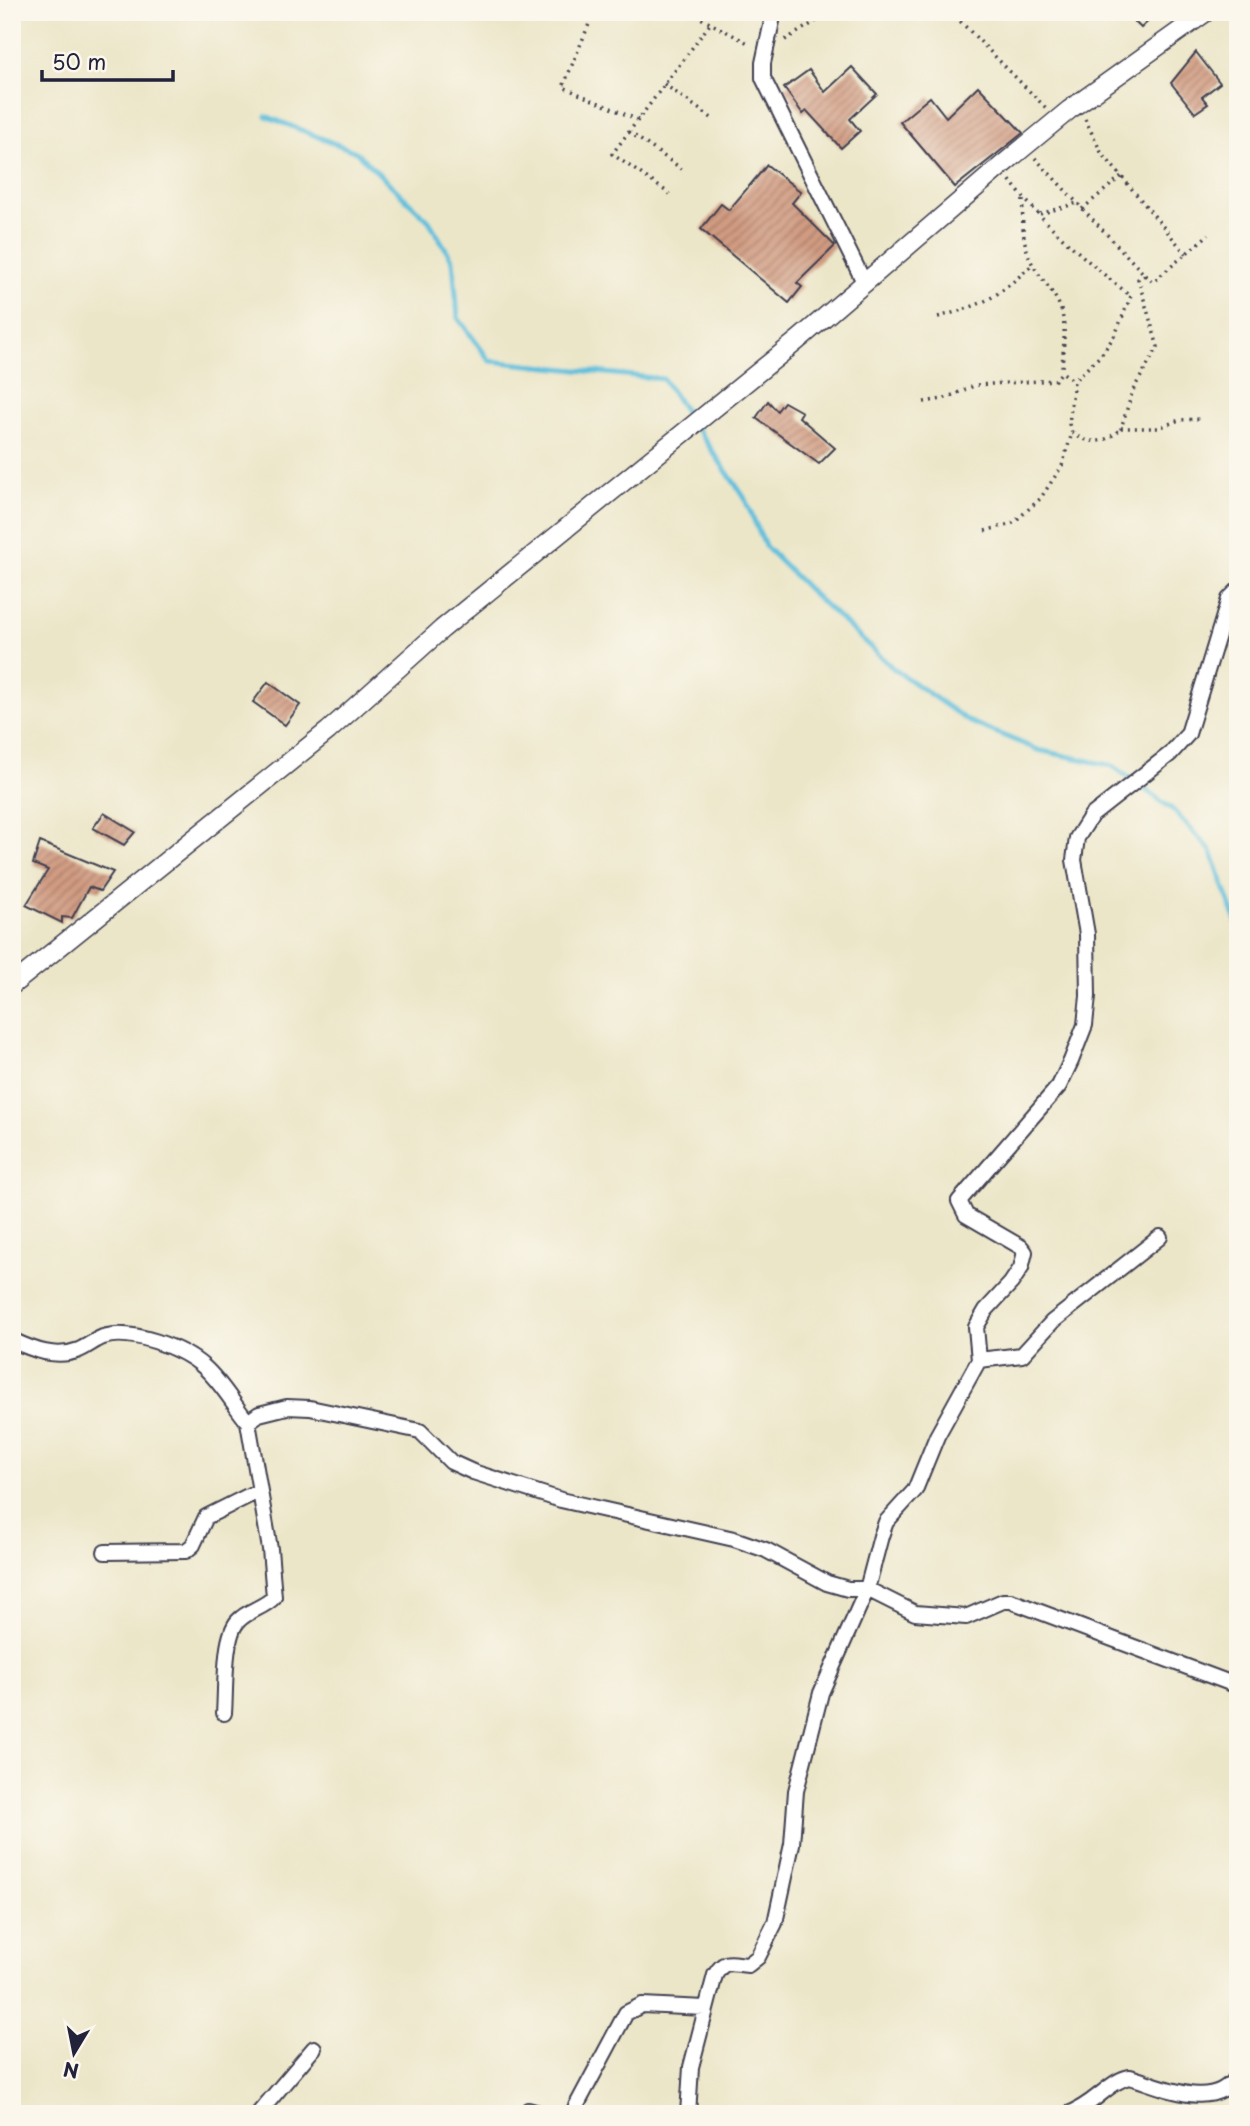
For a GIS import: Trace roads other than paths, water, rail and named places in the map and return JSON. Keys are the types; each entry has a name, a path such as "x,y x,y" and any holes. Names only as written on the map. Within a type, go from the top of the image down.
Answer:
{"street":[{"path":"774,12 765,52 764,78 769,94 864,282"},
{"path":"12,985 328,731 514,569 703,417 1057,120 1206,12"},
{"path":"688,2114 691,2067 715,1975 721,1965 731,1961 748,1965 758,1957 775,1923 792,1844 796,1791 821,1693 867,1589 886,1522 915,1490 937,1436 979,1360 976,1327 986,1310 1021,1268 1024,1252 996,1230 966,1215 959,1201 1059,1086 1072,1061 1085,1025 1088,996 1087,934 1074,860 1077,838 1091,816 1170,754 1188,734 1229,599 1238,590"},
{"path":"979,1360 1022,1355 1052,1322 1160,1237"},
{"path":"12,1339 42,1353 68,1353 103,1337 120,1334 178,1351 202,1365 248,1422 270,1549 274,1597 258,1610 243,1616 230,1635 224,1713"},
{"path":"248,1422 258,1414 287,1407 310,1408 420,1431 451,1462 473,1472 561,1500 734,1539 766,1550 827,1583 867,1589 915,1613 966,1617 1003,1601 1011,1601 1238,1686"},
{"path":"105,1552 186,1551 194,1545 206,1517 258,1491"},
{"path":"572,2114 626,2013 642,2005 705,2008"},
{"path":"258,2114 314,2048"},
{"path":"1068,2114 1091,2105 1121,2078 1130,2077 1192,2095 1210,2096 1224,2091 1238,2074"}],"waterway":[{"path":"266,116 356,152 429,221 453,261 458,318 490,361 663,379 744,497 765,546 811,592 894,669 968,721 1038,750 1113,766 1172,809 1211,851 1238,926"}]}
